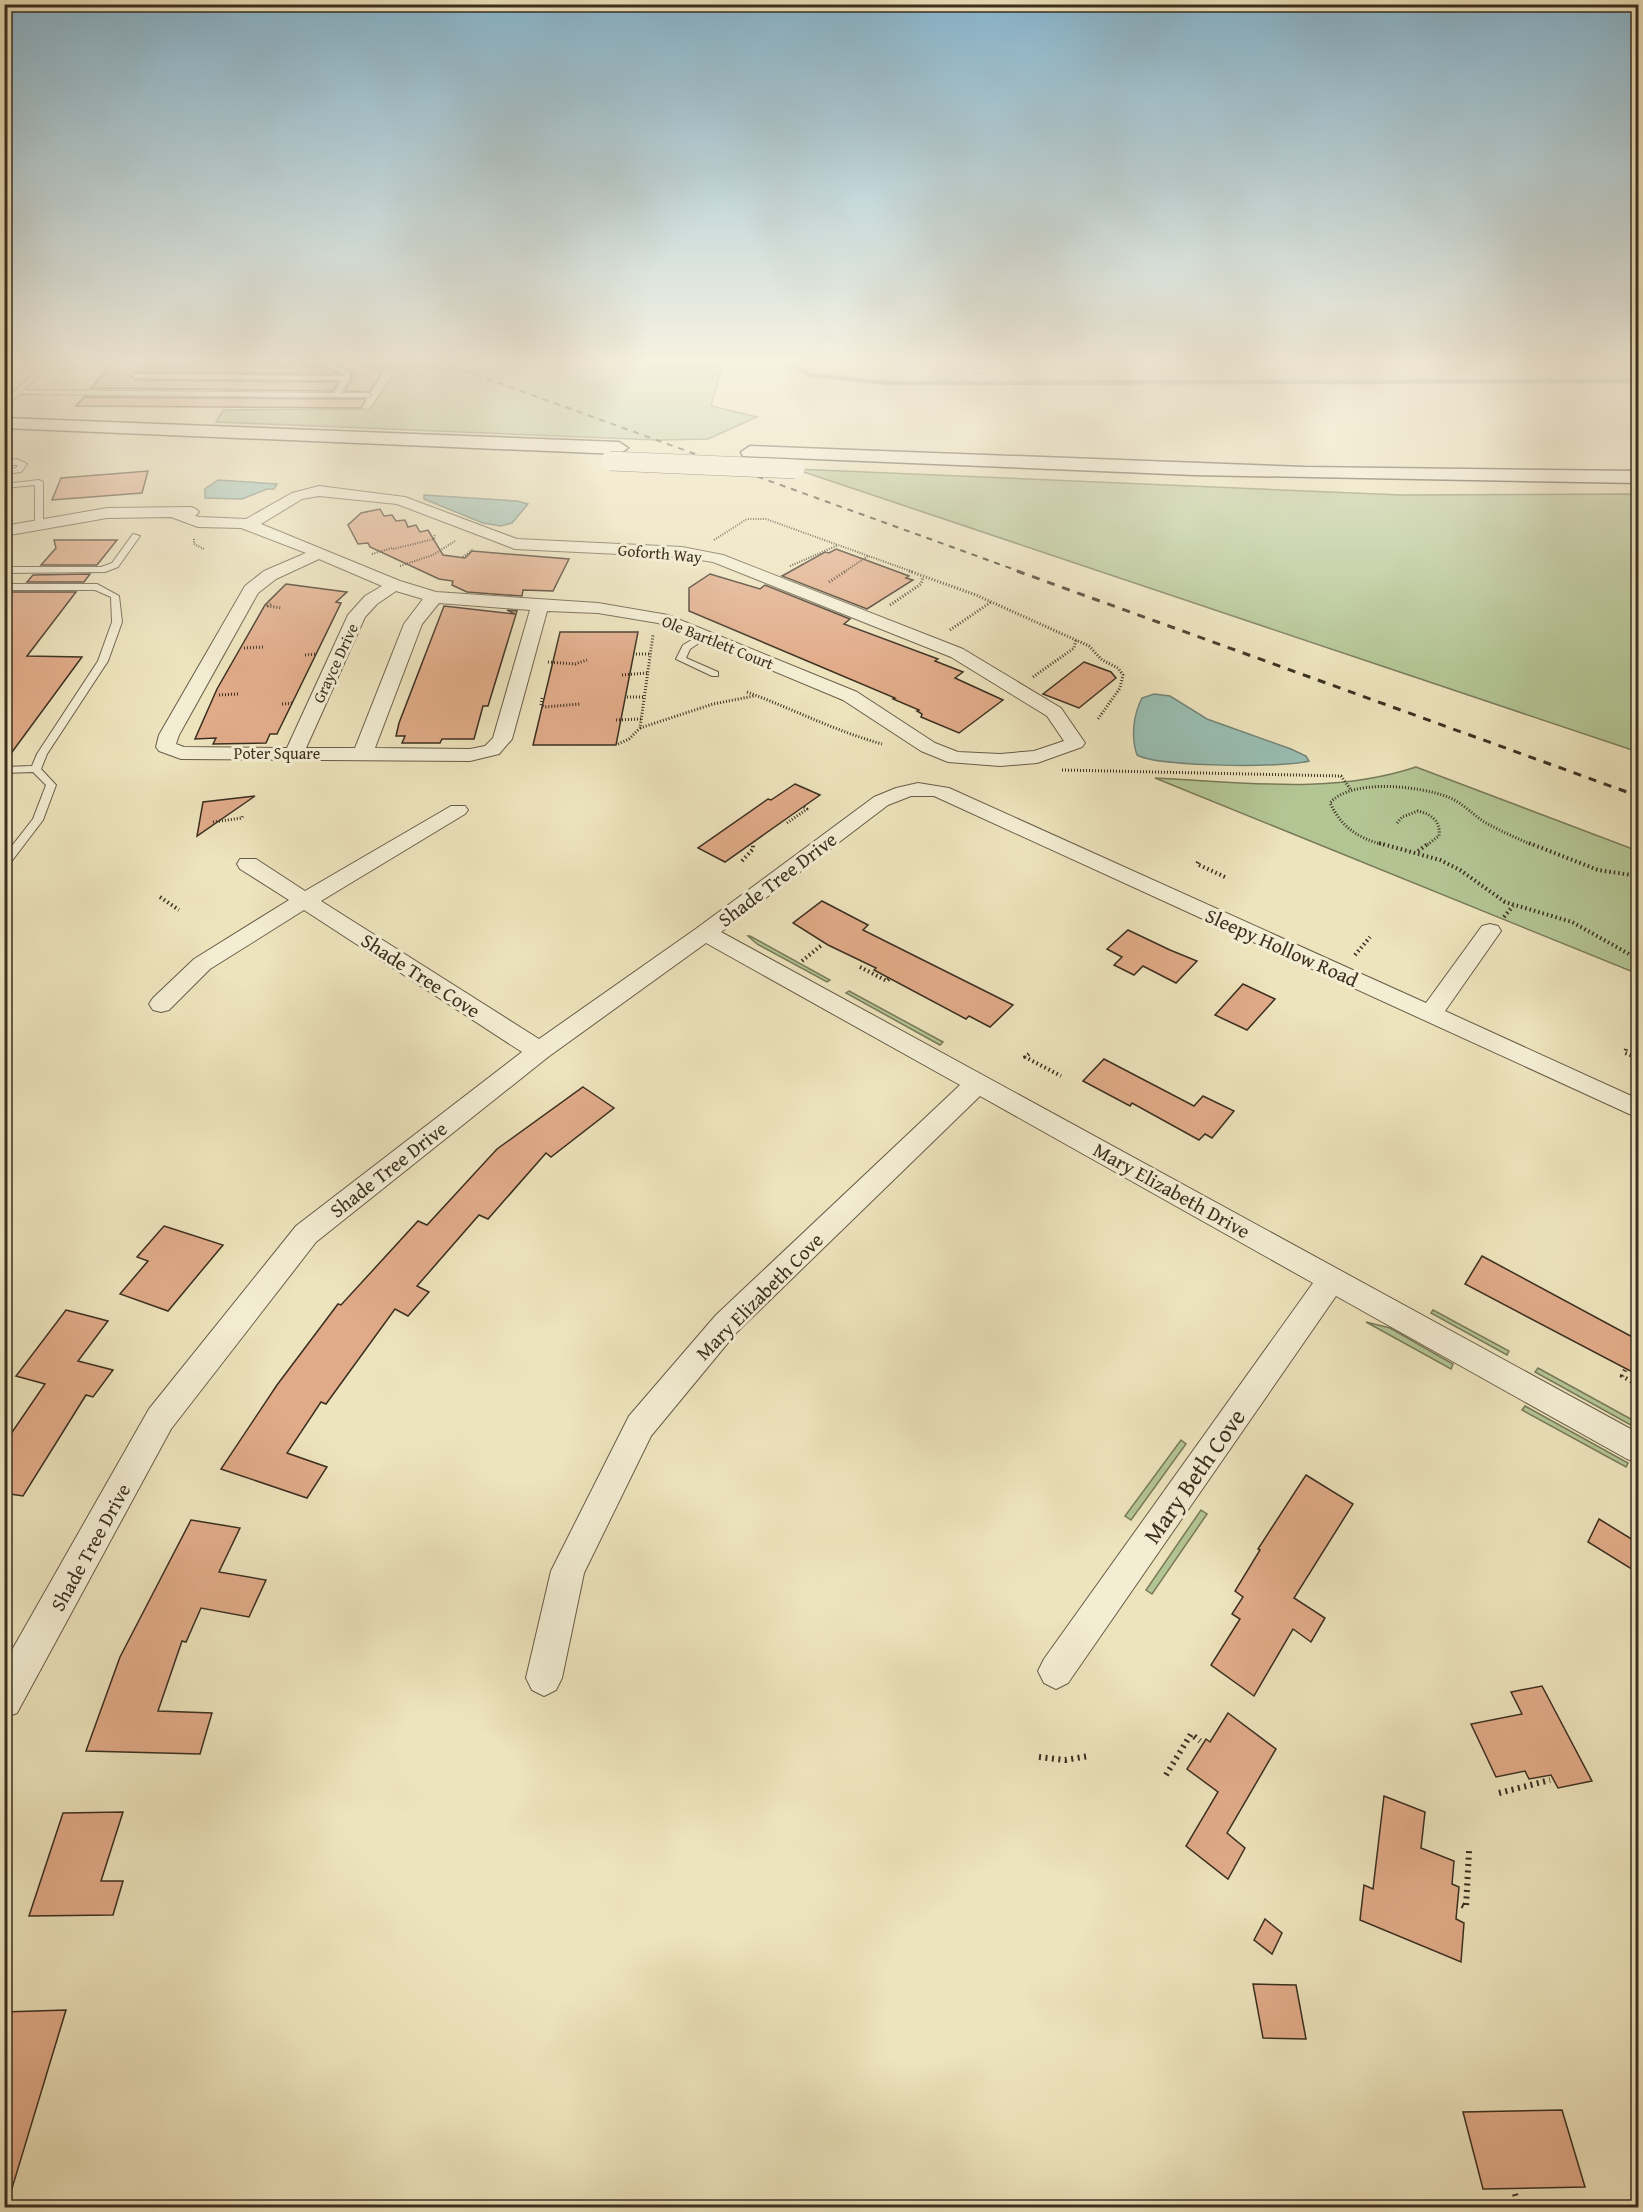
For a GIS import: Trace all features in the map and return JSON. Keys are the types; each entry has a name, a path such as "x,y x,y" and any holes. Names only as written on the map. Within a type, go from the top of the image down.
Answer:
{"main road":[{"path":"701,461 795,469 1342,492"},
{"path":"977,461 1241,472 1443,477 1638,477"},
{"path":"1484,495 1638,494"}],"street":[{"name":"Goforth Way","path":"244,524 297,496 336,491 389,497 515,544 682,552 724,560 957,653 1054,712 1075,743"},
{"name":"Ole Bartlett Court","path":"4,531 39,523 107,513 175,513 198,522 244,524 394,585 435,597 631,612 662,619 850,696 928,747 955,758 1000,760 1037,757 1075,743"},
{"name":"Poter Square","path":"319,553 270,575 251,590 166,743 166,747 181,753 470,755 497,747 502,740 540,605"},
{"name":"Grayce Drive","path":"294,754 357,615 371,600 394,585"},
{"path":"363,754 412,624 419,613 435,597"},
{"name":"Shade Tree Drive","path":"4,1700 160,1419 306,1234 539,1051 705,933 881,801 895,794 924,788"},
{"name":"Sleepy Hollow Road","path":"924,788 942,792 1638,1109"},
{"path":"160,1004 202,964 303,900 458,810"},
{"name":"Shade Tree Cove","path":"248,864 539,1051"},
{"path":"1430,1014 1490,931"},
{"name":"Mary Elizabeth Drive","path":"705,933 1638,1449"},
{"name":"Mary Elizabeth Cove","path":"543,1678 568,1570 640,1426 726,1324 977,1083"},
{"name":"Mary Beth Cove","path":"1056,1671 1331,1281"}],"lane":[{"path":"4,472 18,470 23,464 17,461"},
{"path":"4,486 39,482 39,523"},
{"path":"4,570 102,570 115,565 136,536"},
{"path":"4,587 97,587 116,596 117,622 103,661 42,754 36,769"},
{"path":"705,635 686,647 681,659 715,674"},
{"path":"4,770 36,769 51,785 38,820 4,864"}],"path":[{"path":"708,543 747,519 760,518 839,544 992,602 1089,646 1102,660 1118,668 1123,675 1120,688 1098,718"},
{"path":"374,577 433,555 448,545 478,532"},
{"path":"393,549 435,539 434,533"},
{"path":"196,537 194,544 204,549"},
{"path":"784,568 839,544"},
{"path":"463,557 470,549 476,550"},
{"path":"823,586 868,556"},
{"path":"887,607 916,587 923,577"},
{"path":"273,601 268,606 282,608"},
{"path":"946,632 992,602"},
{"path":"640,728 649,654 657,627"},
{"path":"1026,679 1074,648 1076,640"},
{"path":"241,653 244,647 263,647"},
{"path":"633,654 649,654"},
{"path":"549,658 548,663 552,664 575,664 587,660"},
{"path":"622,675 647,673"},
{"path":"215,700 219,694 238,694"},
{"path":"618,744 629,739 640,728 727,700 754,696"},
{"path":"627,698 644,697"},
{"path":"542,698 541,705 544,707 569,707 580,704"},
{"path":"616,720 641,719"},
{"path":"1638,876 1598,870 1540,849 1485,822 1462,804 1446,796 1382,785 1351,790 1332,799 1330,808 1337,818 1359,838 1417,852 1460,870 1513,906 1572,922 1638,959"},
{"path":"787,823 807,809 804,807"},
{"path":"1397,824 1402,817 1418,811 1425,812 1437,820 1440,826 1439,836 1417,852"},
{"path":"213,822 242,818 243,815"},
{"path":"742,861 753,849 753,844"},
{"path":"1198,862 1225,876"},
{"path":"160,897 179,910"},
{"path":"1354,955 1370,937"},
{"path":"801,962 823,944"},
{"path":"860,967 886,981 889,979"},
{"path":"1626,1049 1625,1053 1638,1058"},
{"path":"1029,1054 1025,1057 1060,1076"},
{"path":"1625,1370 1622,1376 1638,1385"},
{"path":"1166,1775 1191,1734 1200,1741"},
{"path":"1039,1757 1065,1760 1089,1756"},
{"path":"1499,1793 1550,1780"},
{"path":"1462,1905 1466,1907 1469,1851"},
{"path":"1515,2194 1519,2208"}],"green space":[{"path":"795,469 1401,495 1638,494 1638,752"},
{"path":"1416,767 1638,851 1638,974 1155,778 1254,784 1319,784 1384,776"},
{"path":"748,936 830,980 827,982 757,944"},
{"path":"849,991 943,1042 940,1045 846,993"},
{"path":"1433,1310 1509,1351 1507,1355 1431,1313"},
{"path":"1366,1322 1390,1328 1453,1364 1451,1369"},
{"path":"1538,1368 1638,1423 1638,1429 1535,1372"},
{"path":"1525,1406 1628,1463 1626,1467 1522,1410"},
{"path":"1181,1440 1186,1444 1131,1520 1125,1516"},
{"path":"1201,1510 1207,1514 1152,1594 1146,1590"}],"water":[{"path":"218,480 277,484 274,489 267,489 242,499 205,498 205,489"},
{"path":"424,495 517,501 528,504 512,523 501,526 483,523 424,499"},
{"path":"1154,694 1170,696 1207,719 1291,749 1306,756 1309,761 1275,765 1222,765 1170,762 1137,755 1134,734 1135,719 1142,698"}],"building":[{"path":"148,471 142,493 52,500 61,478"},
{"path":"380,509 384,516 392,515 396,521 405,520 408,527 416,525 420,532 428,530 443,555 465,558 472,551 569,559 553,591 523,590 522,596 467,592 452,585 453,581 439,579 370,547 368,543 358,544 348,525 361,513"},
{"path":"54,540 117,540 97,565 41,565 56,548"},
{"path":"836,549 909,576 906,578 913,580 867,609 782,576 825,552 829,553"},
{"path":"90,574 84,582 27,582 33,575"},
{"path":"710,574 760,589 765,585 850,619 844,624 938,659 935,661 963,672 955,678 1003,700 959,733 921,717 922,714 917,711 919,710 893,699 895,698 689,611 689,588"},
{"path":"286,584 347,592 336,602 341,603 277,734 270,734 266,743 213,744 216,738 195,739 217,689 265,605"},
{"path":"4,592 76,592 27,656 82,657 4,763"},
{"path":"444,606 515,614 507,610 517,611 488,706 483,706 474,739 442,739 440,743 402,743 405,736 396,736 399,723"},
{"path":"560,632 638,632 616,745 533,745"},
{"path":"1084,662 1111,672 1116,678 1079,708 1043,694"},
{"path":"795,784 820,795 725,862 698,848 768,799 771,800"},
{"path":"255,796 197,836 203,802"},
{"path":"822,901 868,925 863,930 1013,1005 990,1027 969,1016 966,1019 874,970 876,968 828,945 793,923"},
{"path":"1128,930 1197,961 1176,983 1143,966 1134,975 1114,965 1122,957 1107,949"},
{"path":"1243,984 1275,999 1247,1030 1215,1015"},
{"path":"1104,1059 1194,1106 1203,1096 1234,1111 1212,1138 1205,1134 1199,1140 1132,1103 1130,1106 1083,1081"},
{"path":"583,1087 614,1108 551,1157 546,1153 488,1219 479,1215 417,1286 429,1292 408,1316 395,1309 326,1404 321,1402 287,1453 327,1467 307,1498 221,1469 277,1385 338,1304 341,1305 418,1221 427,1225 497,1149"},
{"path":"164,1226 223,1245 168,1311 120,1294 148,1261 137,1257"},
{"path":"1482,1256 1638,1340 1638,1375 1465,1284"},
{"path":"66,1310 108,1321 78,1361 113,1370 93,1397 86,1395 23,1496 4,1493 4,1444 45,1384 16,1376"},
{"path":"1306,1475 1353,1504 1294,1598 1325,1618 1311,1642 1293,1629 1254,1696 1211,1665 1240,1619 1232,1614 1243,1597 1235,1591 1260,1550 1258,1549"},
{"path":"1599,1519 1638,1543 1638,1573 1588,1542"},
{"path":"191,1520 240,1528 219,1572 266,1580 249,1617 201,1608 186,1642 182,1641 158,1711 212,1713 200,1754 86,1751 120,1657"},
{"path":"1542,1686 1592,1781 1558,1788 1551,1775 1529,1779 1525,1771 1496,1777 1471,1724 1522,1714 1511,1692"},
{"path":"1228,1713 1276,1749 1227,1833 1245,1848 1228,1879 1186,1846 1218,1792 1187,1769 1206,1739 1210,1742"},
{"path":"1384,1796 1425,1812 1421,1848 1454,1861 1452,1884 1459,1887 1456,1919 1464,1923 1461,1962 1360,1920 1364,1885 1373,1889"},
{"path":"123,1812 101,1881 123,1881 113,1915 29,1916 63,1813"},
{"path":"1265,1919 1282,1933 1272,1954 1254,1940"},
{"path":"1253,1984 1296,1985 1306,2039 1263,2038"},
{"path":"66,2010 10,2195 4,2194 4,2012"},
{"path":"1562,2110 1585,2187 1483,2189 1463,2112"}],"railway":[{"path":"715,461 1021,572"},
{"path":"1017,571 1638,796"}]}
